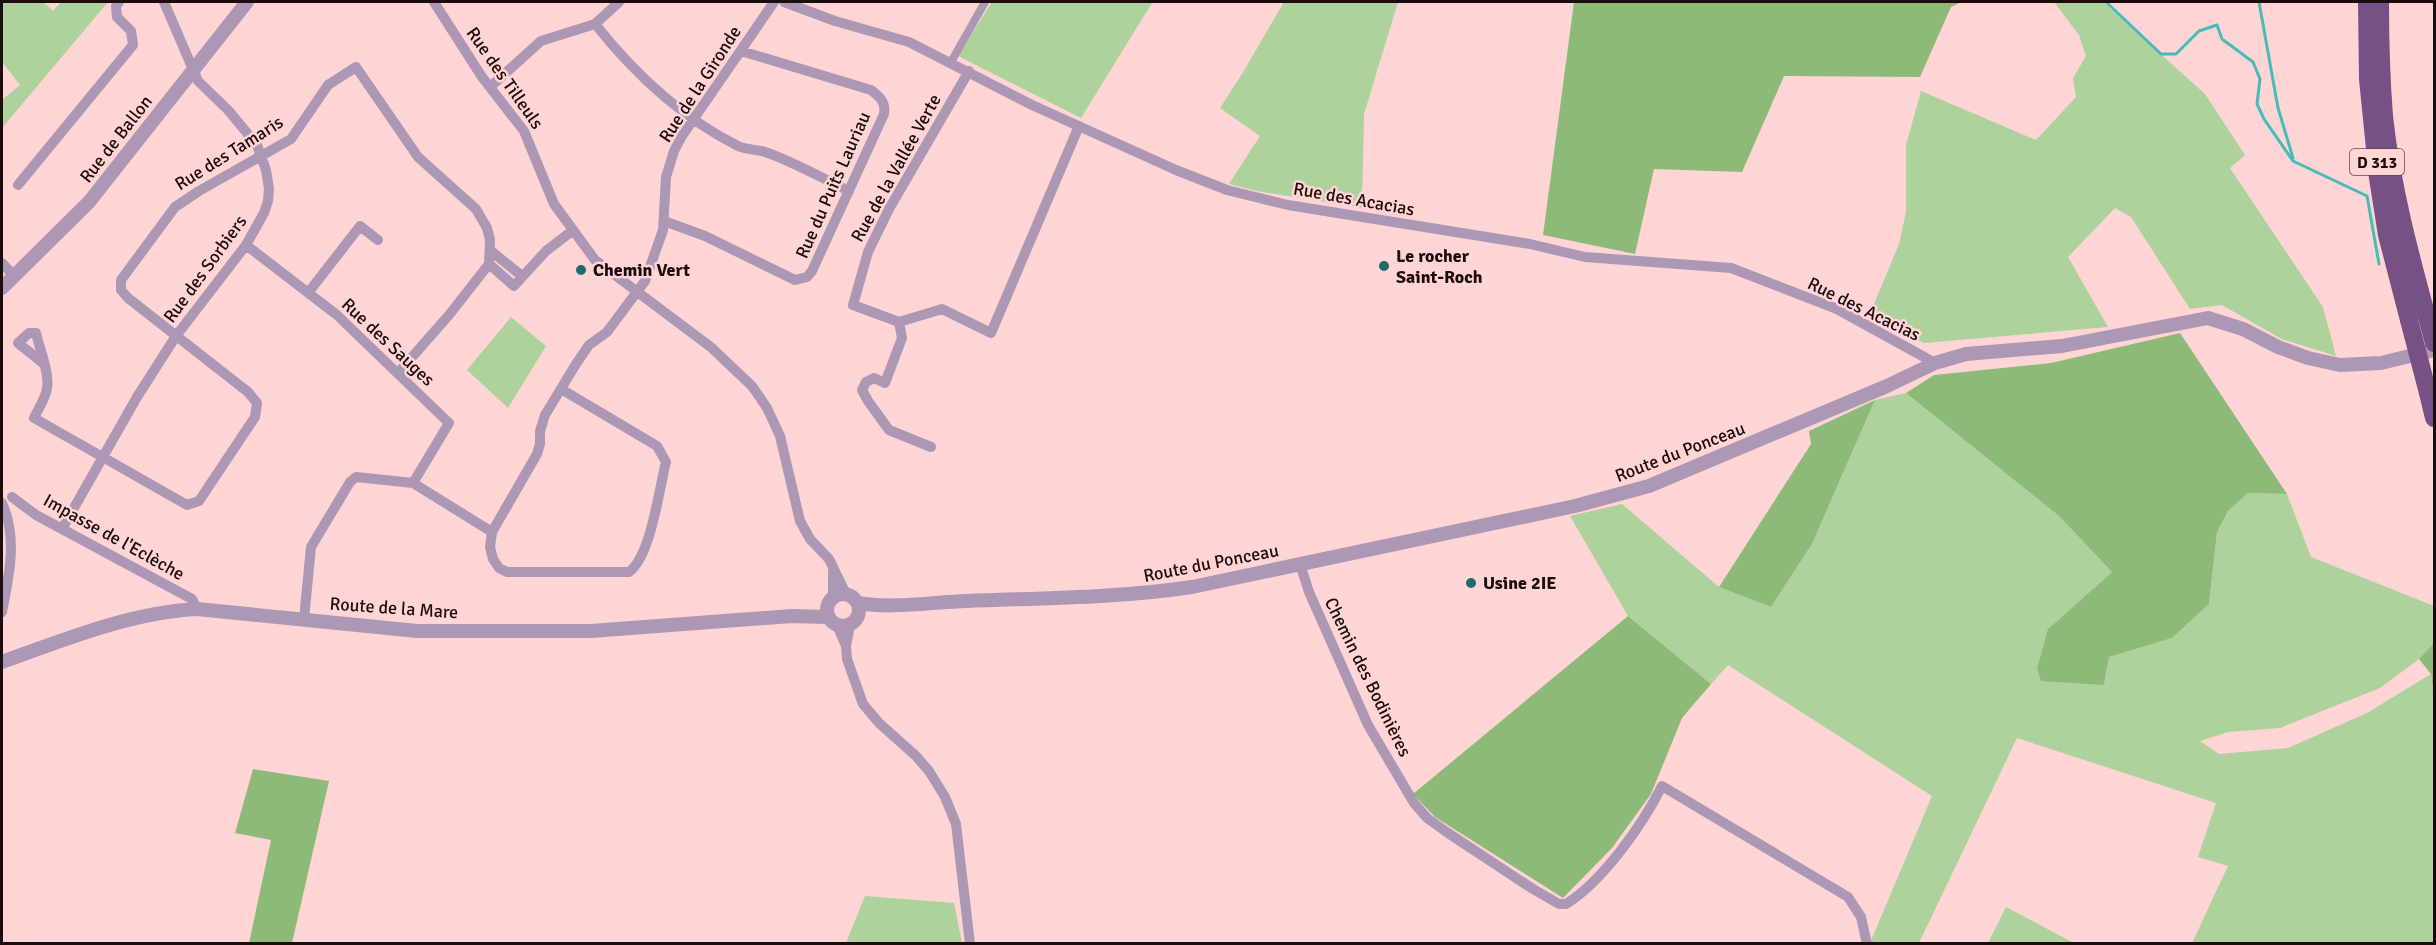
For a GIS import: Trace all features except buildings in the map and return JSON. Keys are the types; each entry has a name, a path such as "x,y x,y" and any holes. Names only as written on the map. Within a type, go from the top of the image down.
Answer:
{"highway":[{"name":"D 313","path":"2367,2 2367,60 2378,178 2387,235 2434,418"},
{"name":"D 313","path":"2380,2 2380,50 2385,117 2404,231 2434,343"}],"street":[{"path":"18,184 133,45 131,31 117,17 116,10 119,2"},
{"name":"Rue des Sorbiers","path":"62,529 137,397 176,336 246,245 268,201 269,189 262,155 251,135 198,81 164,2"},
{"name":"Rue de Ballon","path":"2,288 89,202 247,2"},
{"name":"Rue des Tilleuls","path":"434,2 490,87 524,131 550,195 572,231 595,260 712,348 752,386 767,408 780,436 800,521 810,539 829,559 833,568 842,611 847,659 863,704 879,723 929,771 945,797 956,824 970,944"},
{"path":"490,87 541,41 595,24 619,2"},
{"name":"Rue de la Gironde","path":"492,532 537,454 544,415 589,345 607,332 638,291 654,261 664,221 666,177 682,136 774,2"},
{"name":"Rue des Acacias","path":"784,2 835,21 909,42 1032,105 1176,170 1227,190 1256,199 1530,244 1585,257 1731,268 1837,309 1935,363"},
{"path":"951,62 986,2"},
{"path":"595,24 649,84 694,118 737,146 746,150 765,152 849,191"},
{"name":"Rue du Puits Lauriau","path":"664,221 705,236 795,280 807,277 812,271 884,114 885,106 871,90 741,51"},
{"name":"Rue des Tamaris","path":"176,336 128,298 121,290 121,280 175,207 184,199 291,139 328,85 357,67 418,157 476,208 488,228 491,251"},
{"name":"Rue de la Vallée Verte","path":"899,322 853,305 868,252 889,209 969,71"},
{"path":"932,447 889,430 862,390 866,382 874,378 885,383 902,338 899,322 942,309 991,333 1079,126"},
{"path":"309,293 360,226 378,240"},
{"path":"489,264 514,286 546,251 572,231"},
{"name":"Rue des Sauges","path":"246,245 337,315 449,423 413,483"},
{"path":"491,251 522,276"},
{"path":"398,373 449,315 489,264 491,251"},
{"path":"2,263 14,276"},
{"name":"Route du Ponceau","path":"842,611 942,602 1136,595 1192,587 1575,506 1649,486 1877,390 1935,363 1966,354 2082,342 2208,318 2243,329 2288,351 2340,366 2381,363 2434,350"},
{"path":"43,363 48,387 34,418 187,505 199,501 255,417 257,403 252,395 176,336"},
{"path":"304,619 311,547 350,482 356,477 413,483 492,532 490,547 493,559 499,568 507,572 629,572 639,562 648,537 666,462 664,456 657,446 561,389"},
{"name":"Impasse de l'Eclèche","path":"12,497 36,515 192,599 197,609"},
{"path":"2,503 12,543 2,612"},
{"name":"Chemin des Bodinières","path":"1300,564 1309,592 1368,725 1414,803 1427,818 1448,833 1554,902 1566,903 1612,860 1645,818 1662,786 1848,897 1861,917 1867,944"},
{"name":"Route de la Mare","path":"2,662 136,619 168,611 197,609 417,631 531,632 591,631 842,611"}],"green space":[{"path":"2,2 43,2 53,11 61,2 108,2 2,128 2,100 20,85 2,62"},
{"path":"992,2 1152,3 1081,118 958,56"},
{"path":"1284,2 1398,2 1364,114 1362,208 1257,191 1229,184 1260,136 1220,108"},
{"path":"1574,2 1961,2 1951,7 1920,77 1784,76 1742,172 1654,169 1635,254 1543,235"},
{"path":"2054,2 2103,2 2205,94 2245,155 2230,168 2323,307 2336,356 2282,339 2222,305 2190,309 2131,217 2115,208 2068,257 2108,327 1924,343 1869,316 1899,244 1906,212 1906,145 1921,91 2036,140 2076,97 2073,78 2086,56 2079,35"},
{"path":"511,317 546,346 508,408 467,370"},
{"path":"2180,333 2287,494 2248,493 2228,511 2217,533 2209,604 2172,638 2109,657 2104,685 2041,681 2037,669 2048,629 2112,572 2059,516 1906,393 1934,375 2051,363"},
{"path":"1906,393 2059,516 2112,572 2048,629 2104,685 2109,657 2172,638 2209,604 2217,534 2228,511 2248,493 2287,494 2311,557 2434,606 2434,643 2419,659 2380,688 2280,728 2228,732 2200,741 2219,754 2288,748 2367,713 2431,674 2434,699 2434,943 2192,943 2228,866 2198,857 2216,803 2017,738 1919,943 1870,943 1932,796 1728,665 1711,684 1628,616 1570,516 1622,504 1719,587 1771,607 1812,544 1875,400"},
{"path":"1875,400 1812,544 1771,607 1719,587 1811,444 1809,431"},
{"path":"1628,616 1711,684 1682,718 1651,794 1612,848 1563,898 1435,817 1413,794"},
{"path":"2434,643 2434,699 2431,674 2419,659"},
{"path":"253,769 329,781 292,943 249,943 271,840 235,833"},
{"path":"865,896 954,903 962,943 846,943"},
{"path":"2006,907 2074,943 1988,943"}],"waterway":[{"path":"2106,2 2161,54 2176,54 2199,31 2217,25 2222,39 2253,62 2260,79 2257,104 2264,119 2293,161 2367,196 2379,264"},
{"path":"2259,2 2278,108 2293,158"}],"place":[{"name":"Le rocher Saint-Roch","path":"1384,266"},
{"name":"Chemin Vert","path":"581,270"},
{"name":"Usine 2IE","path":"1471,583"}]}
